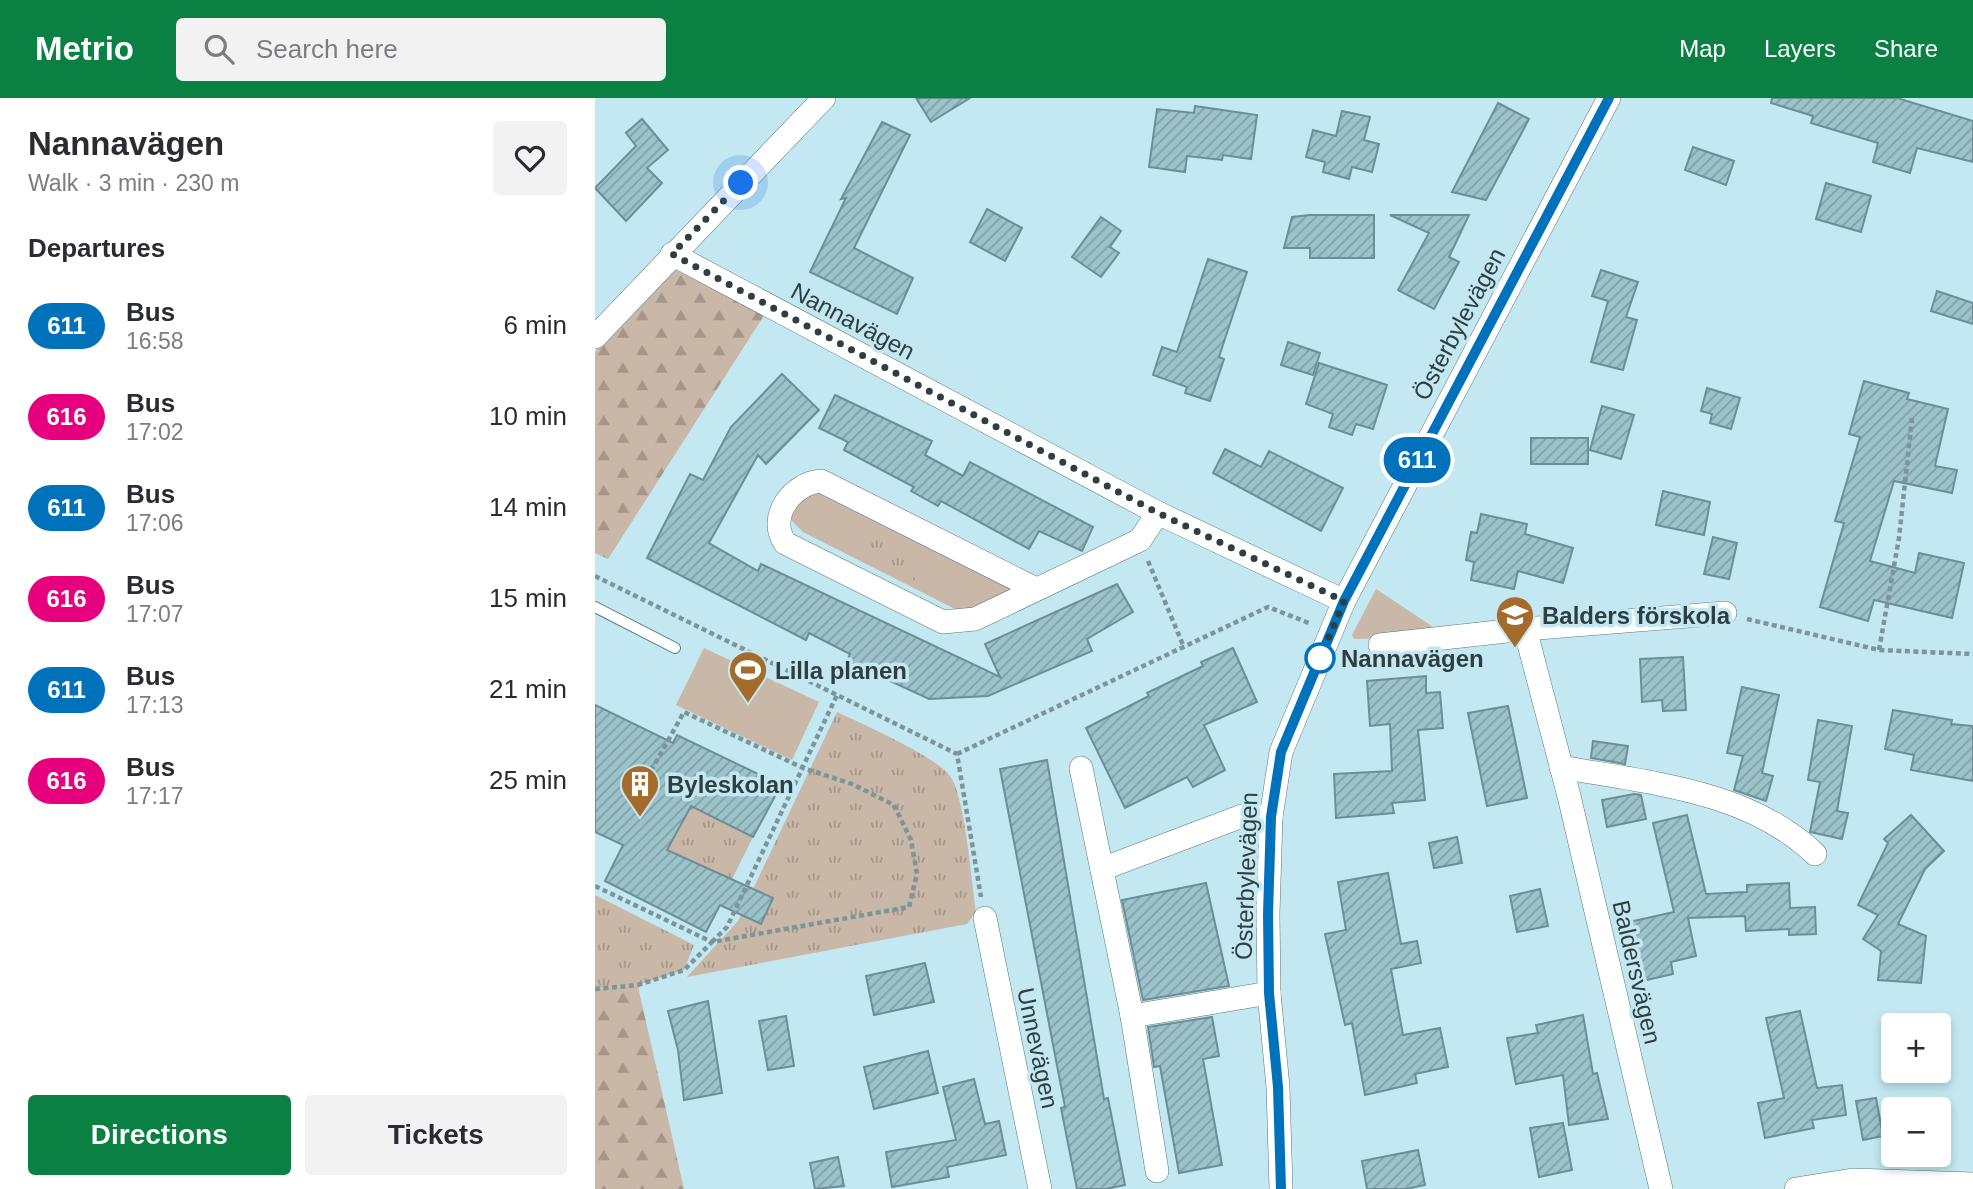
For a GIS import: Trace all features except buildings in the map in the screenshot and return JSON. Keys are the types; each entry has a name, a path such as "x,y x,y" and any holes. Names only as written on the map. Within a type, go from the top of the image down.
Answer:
{"street":[{"path":"595,337 824,98"},
{"name":"Österbylevägen","path":"1282,1189 1278,1087 1269,993 1271,817 1281,752 1344,601 1609,98"},
{"name":"Nannavägen","path":"672,254 1158,513 1344,601"},
{"path":"1036,589 821,481 809,481 796,488 786,501 778,525 785,543 943,622 975,619 1140,540 1158,513"},
{"path":"1380,645 1525,629 1725,613"},
{"name":"Baldersvägen","path":"1525,629 1561,767 1661,1189"},
{"path":"1561,767 1705,793 1792,832 1815,854"},
{"path":"1081,768 1132,1016 1157,1171"},
{"path":"1102,869 1241,816 1271,817"},
{"name":"Unnevägen","path":"985,918 1040,1189"},
{"path":"1132,1016 1269,993"},
{"path":"1796,1189 1853,1180 1973,1184"}],"lane":[{"path":"595,607 675,648"}],"path":[{"path":"1879,650 1899,538 1912,418"},
{"path":"1140,540 1183,645"},
{"path":"595,576 957,754"},
{"path":"957,754 1268,607 1331,631"},
{"path":"1725,613 1879,650 1973,654"},
{"path":"595,989 638,985 684,970 727,927 837,695"},
{"path":"595,886 712,942 909,907 917,874 911,840 894,805 852,784 803,768 684,712 647,778"},
{"path":"957,754 985,918"}],"green space":[{"path":"672,268 765,314 608,559 595,553 595,352"},
{"path":"808,482 1010,577 1013,600 961,612 803,532 792,521 790,507"},
{"path":"879,531 929,554 914,581 864,556"},
{"path":"1376,589 1433,627 1389,638 1354,639 1352,635"},
{"name":"Lilla planen","path":"704,648 819,702 792,760 676,705"},
{"path":"837,712 933,761 952,779 961,807 976,912 967,924 687,977 738,921"},
{"path":"693,801 753,837 731,881 666,854"},
{"path":"595,895 694,945 684,970 638,985 595,989"},
{"path":"638,985 684,1189 595,1189 595,989"}],"bus line":[{"name":"611","path":"1281,1189 1278,1087 1269,993 1268,914 1271,817 1281,752 1344,601 1609,98"}],"place":[{"name":"Balders förskola","path":"1515,649"},
{"name":"Nannavägen","path":"1320,658"},
{"name":"Lilla planen","path":"748,704"},
{"name":"Byleskolan","path":"640,818"}],"route":[{"path":"741,183 672,254 1158,513 1344,601 1320,658"}]}
